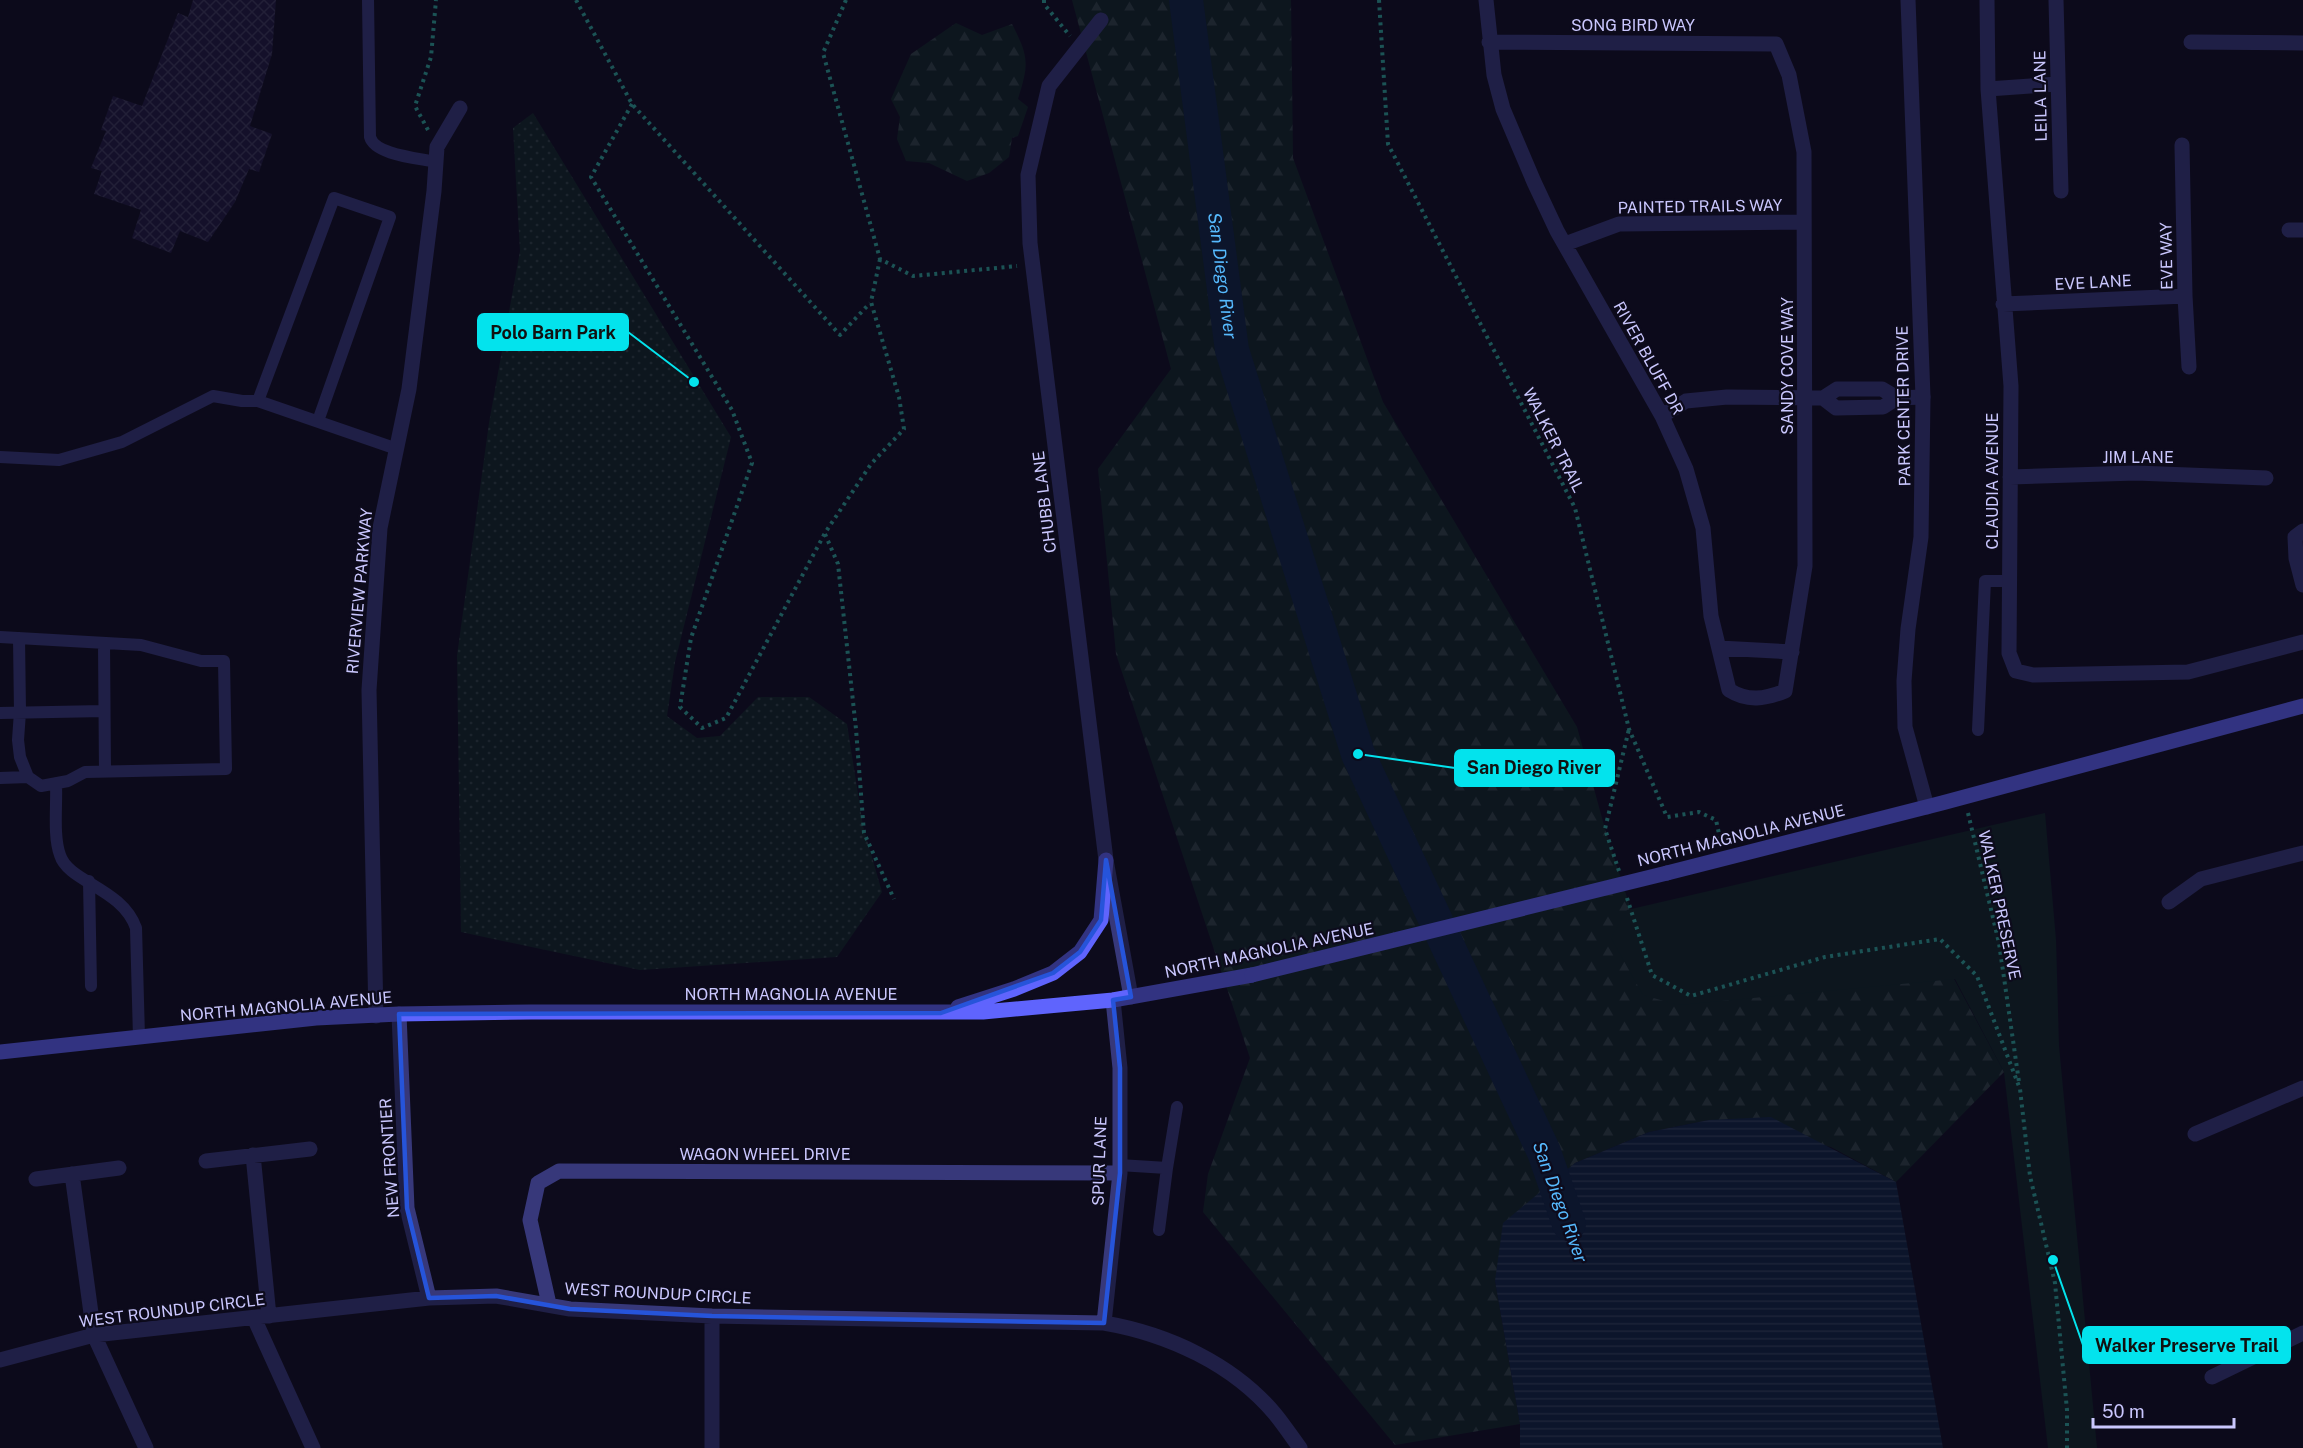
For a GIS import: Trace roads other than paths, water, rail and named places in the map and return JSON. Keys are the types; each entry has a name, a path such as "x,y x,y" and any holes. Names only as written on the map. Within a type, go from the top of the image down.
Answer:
{"main road":[{"name":"NORTH MAGNOLIA AVENUE","path":"0,1052 316,1018 399,1014 983,1012 1113,1000 1252,975 1667,873 1927,807 2303,706"},
{"path":"941,1012 1014,989 1053,973 1080,952 1101,920 1106,860"}],"street":[{"name":"RIVER BLUFF DR","path":"1486,0 1494,75 1503,109 1534,182 1565,244 1662,416 1686,470 1703,528 1711,616 1729,690 1740,697 1753,699 1770,697 1785,691"},
{"name":"PARK CENTER DRIVE","path":"1908,0 1923,397 1921,537 1908,629 1905,727 1927,807"},
{"name":"CLAUDIA AVENUE","path":"1987,0 1988,90 2011,386 2009,653 2016,671 2033,675 2188,672 2303,642"},
{"name":"LEILA LANE","path":"2056,0 2061,191"},
{"name":"CHUBB LANE","path":"1101,20 1049,86 1028,175 1033,265 1106,860 1131,997"},
{"name":"SONG BIRD WAY","path":"1489,42 1776,44"},
{"path":"2191,42 2303,43"},
{"name":"SANDY COVE WAY","path":"1776,44 1789,75 1804,152 1805,566 1785,691"},
{"path":"1988,90 2057,84"},
{"name":"RIVERVIEW PARKWAY","path":"376,1016 369,690 380,528 409,389 434,191 436,154 460,108"},
{"name":"EVE WAY","path":"2182,145 2184,296 2188,367"},
{"name":"PAINTED TRAILS WAY","path":"1565,244 1618,224 1804,222"},
{"name":"EVE LANE","path":"2003,304 2184,296"},
{"path":"1662,416 1686,401 1727,397 1823,398 1837,389 1882,389 1897,398 1923,397"},
{"name":"JIM LANE","path":"2010,477 2136,474 2266,478"},
{"path":"2303,531 2295,537 2295,558 2303,585"},
{"path":"1719,648 1792,652"},
{"path":"2169,902 2201,879 2303,853"},
{"name":"SPUR LANE","path":"1104,1323 1119,1169 1120,1068 1113,1000"},
{"name":"NEW FRONTIER","path":"399,1014 407,1208 429,1298"},
{"path":"2195,1134 2303,1088"},
{"path":"206,1161 310,1149"},
{"path":"253,1155 261,1317 313,1448"},
{"path":"36,1179 119,1168"},
{"name":"WAGON WHEEL DRIVE","path":"549,1304 530,1220 538,1183 559,1171 1119,1169"},
{"path":"72,1174 94,1335 146,1448"},
{"name":"WEST ROUNDUP CIRCLE","path":"0,1360 94,1335 429,1298 496,1296 570,1309 712,1316 1104,1323 1134,1328 1198,1353 1247,1387 1275,1414 1300,1448"},
{"path":"712,1316 712,1448"},
{"path":"2212,1377 2303,1333"}],"lane":[{"path":"368,0 370,137 372,143 389,152 436,154"},
{"path":"258,400 334,198 390,217 318,422"},
{"path":"0,457 59,460 122,442 213,396 242,401 258,400 397,449"},
{"path":"1978,730 1985,581 2010,581"},
{"path":"0,637 19,638 104,643 141,645 201,661 224,661 226,769 85,772 68,781 41,786 28,777 20,757 18,740 19,638"},
{"path":"104,643 105,771"},
{"path":"0,713 104,711"},
{"path":"0,778 28,777"},
{"path":"56,784 60,857 70,869 123,905 133,918 136,928 139,1037"},
{"path":"89,881 91,986"},
{"path":"1159,1230 1177,1107"},
{"path":"1119,1169 1167,1168"}],"water":[{"path":"1771,1117 1896,1182 1943,1448 1520,1448 1520,1424 1495,1281 1503,1223 1575,1163 1649,1132 1709,1120"}],"waterway":[{"name":"San Diego River","path":"1186,0 1232,350 1358,754 1544,1152 1569,1224"}],"place":[{"name":"Polo Barn Park","path":"694,382"},
{"name":"San Diego River","path":"1358,754"},
{"name":"Walker Preserve Trail","path":"2053,1260"}]}
